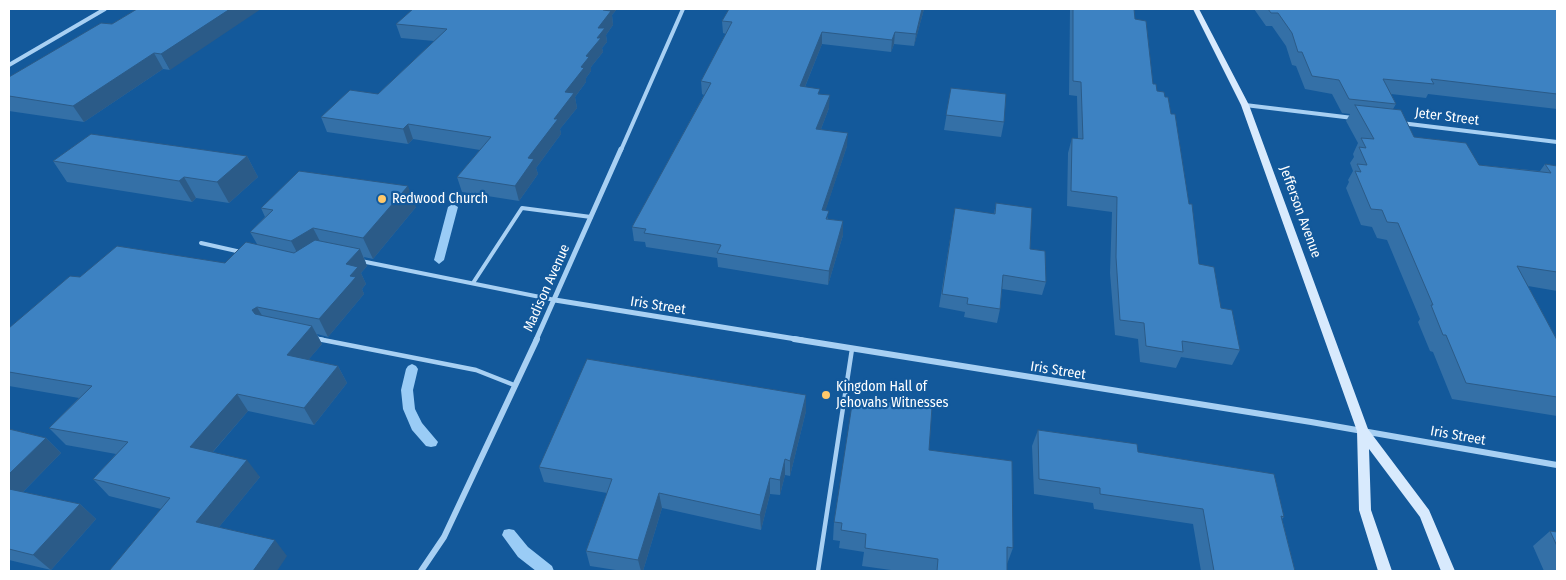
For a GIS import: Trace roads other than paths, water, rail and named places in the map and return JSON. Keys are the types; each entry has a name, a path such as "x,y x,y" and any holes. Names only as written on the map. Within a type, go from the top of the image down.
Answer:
{"main road":[{"name":"Jefferson Avenue","path":"1196,9 1246,105 1363,431 1425,514 1448,571"},
{"name":"Jefferson Avenue","path":"1363,431 1365,510 1385,571"}],"street":[{"path":"9,65 105,9"},
{"name":"Madison Avenue","path":"422,571 444,537 555,300 683,9"},
{"path":"1246,105 1360,118"},
{"name":"Jeter Street","path":"1400,123 1557,142"},
{"name":"Iris Street","path":"555,300 1363,431 1557,465"}],"lane":[{"path":"473,283 522,208 591,217"},
{"path":"201,243 247,254"},
{"path":"352,258 555,300"},
{"path":"313,337 476,370 514,385"},
{"path":"818,571 852,349"}],"waterway":[{"path":"439,260 453,207"},
{"path":"412,369 407,390 409,409 417,426 431,442"},
{"path":"509,535 523,552 547,571"}],"place":[{"name":"Redwood Church","path":"382,199"},
{"name":"Kingdom Hall of Jehovahs Witnesses","path":"826,395"}]}
